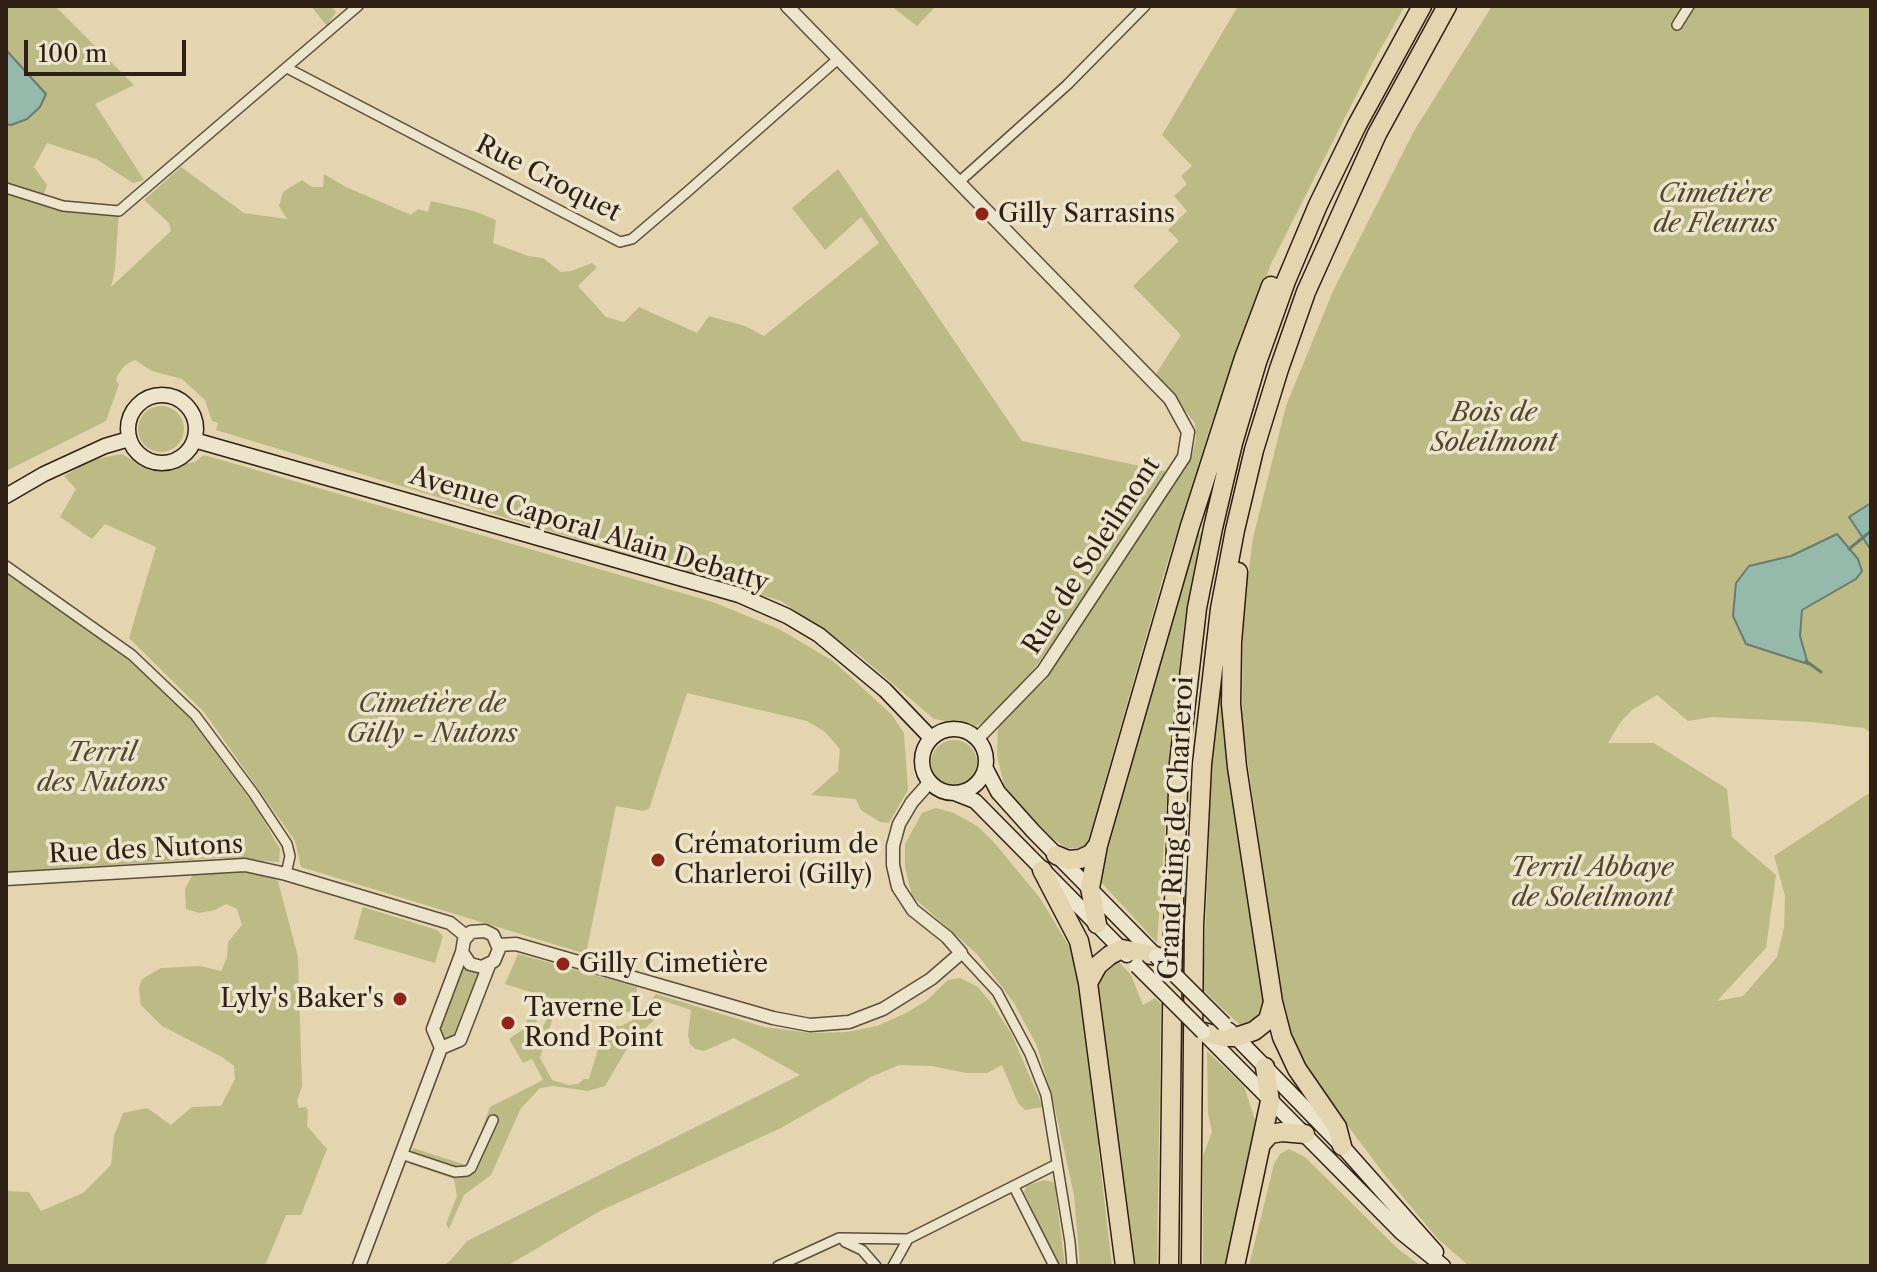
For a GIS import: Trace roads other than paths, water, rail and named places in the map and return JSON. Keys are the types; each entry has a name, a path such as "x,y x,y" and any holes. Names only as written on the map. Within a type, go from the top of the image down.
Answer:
{"highway":[{"name":"Grand Ring de Charleroi","path":"1169,1266 1179,763 1195,622 1213,528 1237,430 1286,281 1357,125 1422,6"},
{"name":"Grand Ring de Charleroi","path":"1191,1266 1194,926 1202,764 1220,609 1235,530 1254,450 1306,292 1377,134 1447,6"},
{"path":"1097,924 1090,888 1098,845 1190,526 1244,358 1274,277 1292,239 1318,205"},
{"path":"1235,530 1240,558 1232,642 1233,729 1273,1002 1282,1037 1297,1069 1337,1127 1342,1146"},
{"path":"1056,855 1068,860 1080,859 1091,854 1098,845"},
{"path":"1042,870 1079,941 1088,983 1125,1266"},
{"path":"1088,983 1098,965 1110,955 1138,952"},
{"path":"1203,1032 1226,1037 1254,1031 1268,1020 1273,1002"},
{"path":"1235,1266 1270,1101 1265,1067"},
{"path":"1262,1143 1270,1134 1305,1134"}],"main road":[{"path":"157,396 168,396 188,408 194,418 194,440 181,457 161,463 141,456 129,439 128,427 136,406 157,396"},
{"path":"6,496 44,474 105,446 129,439"},
{"name":"Avenue Caporal Alain Debatty","path":"194,440 739,595 787,616 819,635 885,690 931,738"},
{"path":"1203,1032 1138,952 1090,888 998,792 986,769 985,753 977,739 966,731 954,729 942,731 931,738 925,746 921,765 929,783 937,790 975,801 1097,924 1138,952 1226,1037 1265,1067 1342,1146 1445,1266"},
{"path":"957,794 970,790 980,781 986,769"},
{"path":"1226,1037 1270,1101 1402,1233 1445,1266"}],"street":[{"path":"6,188 63,206 119,211 358,6"},
{"name":"Rue de Soleilmont","path":"787,6 1170,399 1188,432 1184,457 1043,671 977,739"},
{"path":"959,182 1067,85 1145,6"},
{"path":"1677,25 1689,6"},
{"name":"Rue Croquet","path":"287,68 620,242 632,239 838,59"},
{"path":"6,566 132,655 195,715 287,844 290,856 286,874"},
{"path":"929,783 912,802 899,824 893,846 898,887 913,910 947,937 997,992 1030,1054 1046,1095 1072,1266"},
{"name":"Rue des Nutons","path":"6,879 245,865 286,874 450,923 466,936"},
{"path":"359,1266 441,1048 433,1029 466,936 471,932 485,931 493,935 498,945 497,955 489,965 460,1040 441,1048"},
{"path":"498,945 516,944 773,1018 810,1025 849,1022 883,1009 931,979 961,953"},
{"path":"462,952 470,964 489,965"},
{"path":"401,1154 455,1172 467,1171 493,1120"},
{"path":"778,1266 835,1240 908,1239 1057,1164"},
{"path":"1014,1187 1054,1266"},
{"path":"893,1266 908,1239"},
{"path":"835,1240 862,1250 876,1266"}],"waterway":[{"path":"1849,549 1871,531"},
{"path":"1806,661 1821,672"}],"place":[{"name":"Gilly Sarrasins","path":"982,214"},
{"name":"Crématorium de Charleroi (Gilly)","path":"658,860"},
{"name":"Gilly Cimetière","path":"563,964"},
{"name":"Lyly's Baker's","path":"400,999"},
{"name":"Taverne Le Rond Point","path":"508,1023"}],"park label":[{"name":"Cimetière de Fleurus","path":"1715,209"},
{"name":"Bois de Soleilmont","path":"1494,428"},
{"name":"Cimetière de Gilly - Nutons","path":"432,719"},
{"name":"Terril des Nutons","path":"102,768"},
{"name":"Terril Abbaye de Soleilmont","path":"1592,883"}]}
